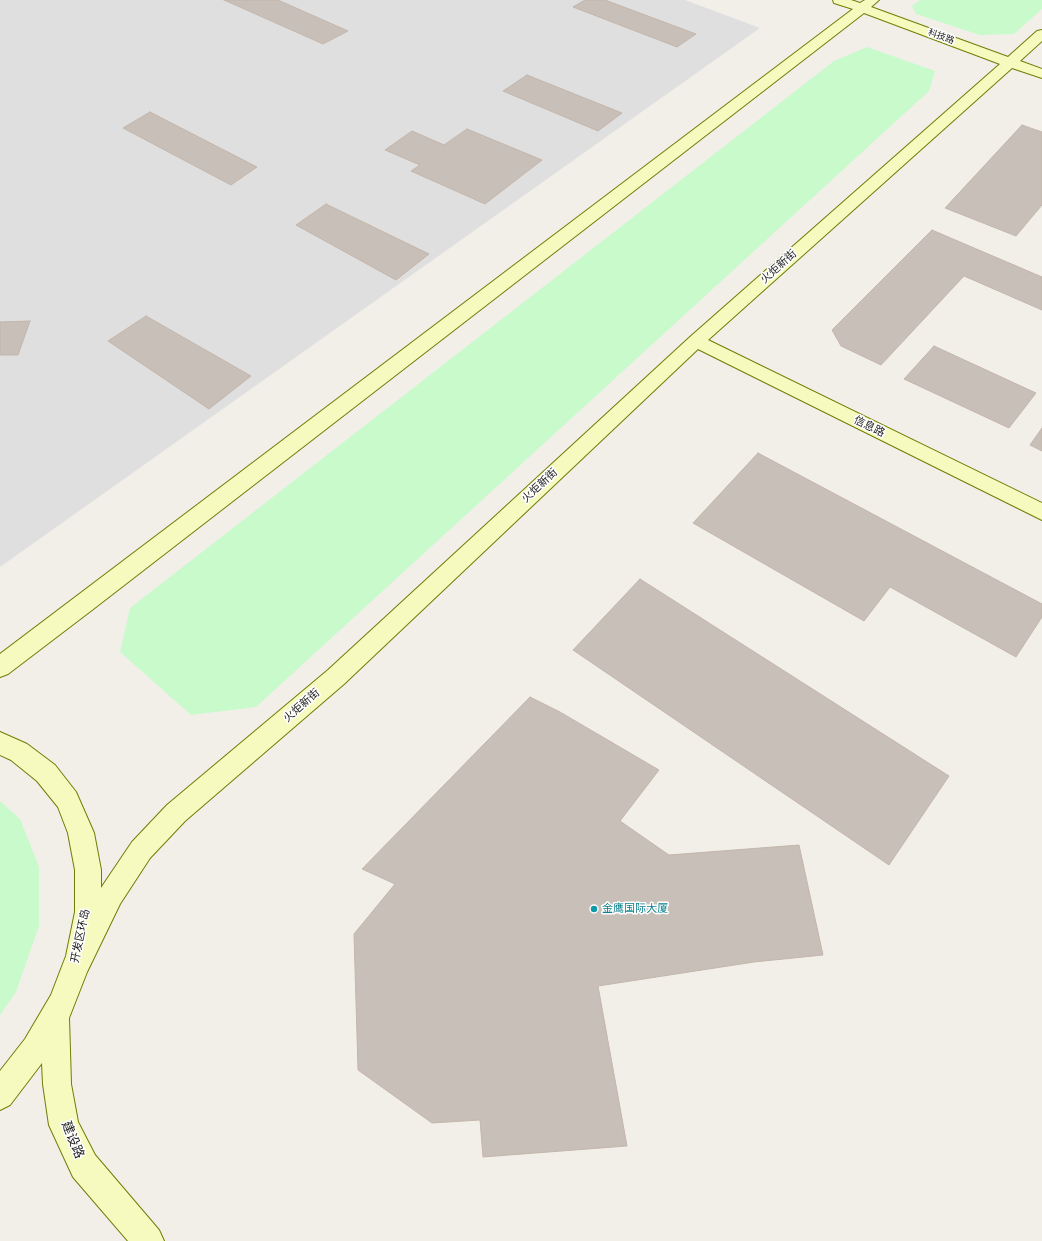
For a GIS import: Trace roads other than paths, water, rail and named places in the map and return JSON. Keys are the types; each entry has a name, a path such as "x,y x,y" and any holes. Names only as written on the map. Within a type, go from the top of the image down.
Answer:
{"main road":[{"name":"科技路","path":"839,0 867,4 1042,74"},
{"path":"0,667 103,590 867,4"},
{"name":"火炬新街","path":"75,967 112,895 128,869 141,850 176,813 336,677 696,341 1042,34"},
{"name":"信息路","path":"696,341 1042,512"},
{"name":"开发区环岛","path":"0,743 19,752 46,773 67,800 81,833 88,870 88,912 80,956 62,1003 35,1049 0,1095"},
{"name":"建设路","path":"55,1014 57,1084 64,1125 84,1166 148,1241"}],"place":[{"name":"金鹰国际大厦","path":"594,909"}]}
